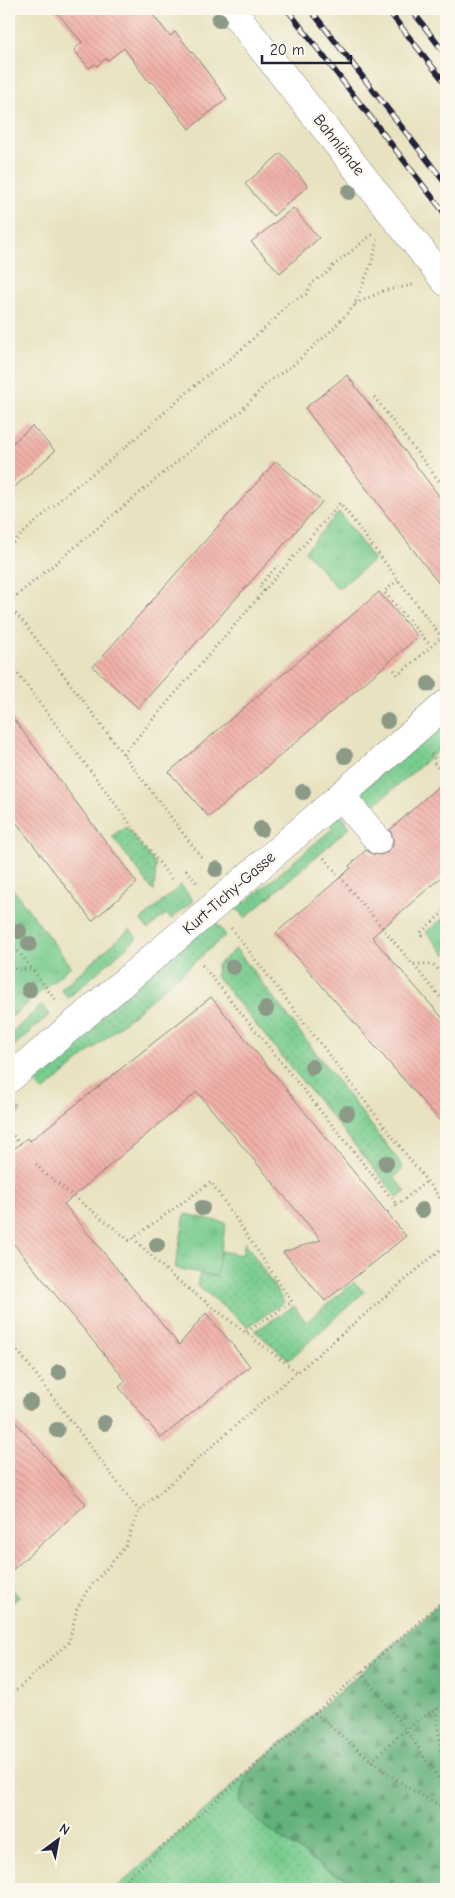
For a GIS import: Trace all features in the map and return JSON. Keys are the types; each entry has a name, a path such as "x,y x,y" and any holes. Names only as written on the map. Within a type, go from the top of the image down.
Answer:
{"street":[{"name":"Bahnlände","path":"231,9 446,282"},
{"name":"Kurt-Tichy-Gasse","path":"9,1079 214,906 446,704"},
{"path":"341,796 378,840"}],"path":[{"path":"9,546 71,490 114,457 207,375 228,362 275,319 286,305 306,294 312,283 380,232 372,262 354,304 333,329 293,365 268,382 241,411 203,440 9,602"},
{"path":"354,304 383,291 419,284"},
{"path":"374,397 446,490"},
{"path":"123,754 340,503 446,643"},
{"path":"264,591 259,586 278,565"},
{"path":"398,580 384,592 431,646"},
{"path":"9,606 25,624 201,857"},
{"path":"394,670 398,675 442,637"},
{"path":"9,662 173,881"},
{"path":"434,763 446,778"},
{"path":"324,858 446,1004"},
{"path":"214,906 446,1206"},
{"path":"422,936 420,933 446,910"},
{"path":"9,938 74,1024"},
{"path":"413,964 433,964 446,979"},
{"path":"202,965 397,1205"},
{"path":"9,968 33,970"},
{"path":"10,1132 20,1144"},
{"path":"36,1164 43,1172 129,1240 211,1182 292,1302 247,1332"},
{"path":"387,1213 427,1181"},
{"path":"133,1238 172,1276 297,1372"},
{"path":"9,1697 69,1642 77,1609 86,1592 125,1547 139,1511 446,1244"},
{"path":"9,1339 139,1511"},
{"path":"115,1889 446,1598"},
{"path":"361,1672 406,1730 446,1788"},
{"path":"371,1761 406,1730 436,1709 446,1705"},
{"path":"436,1709 446,1788"},
{"path":"315,1713 371,1761 427,1799 446,1808"}],"green space":[{"path":"339,512 374,560 338,589 305,551"},
{"path":"446,718 446,744 371,808 359,793"},
{"path":"336,812 341,815 350,827 245,918 232,903 242,899 246,902 333,828 328,822"},
{"path":"126,826 156,865 154,892 112,836"},
{"path":"9,884 71,966 9,1019"},
{"path":"181,885 192,899 192,902 171,919 166,914 148,929 141,920"},
{"path":"446,916 446,954 445,954 426,932"},
{"path":"213,919 226,935 43,1092 32,1079 32,1076"},
{"path":"130,929 137,938 68,998 61,989"},
{"path":"236,949 398,1160 403,1169 394,1178 406,1191 398,1198 216,976 217,965"},
{"path":"42,1005 49,1015 9,1050 9,1035"},
{"path":"9,1099 21,1111 9,1122"},
{"path":"185,1214 226,1223 216,1276 175,1268"},
{"path":"245,1242 284,1302 248,1327 197,1285 200,1273 216,1276 220,1251 242,1255"},
{"path":"354,1282 364,1292 289,1360 255,1331 294,1306 306,1322"},
{"path":"9,1585 19,1597 9,1606"},
{"path":"446,1598 446,1888 373,1889 330,1872 258,1822 239,1802 249,1771"},
{"path":"249,1771 239,1802 330,1872 373,1889 115,1889"}],"building":[{"path":"54,9 148,9 170,36 175,32 227,99 189,129 154,83 149,82 124,48 108,60 105,59 97,66 95,64 89,68 74,50 82,42"},
{"path":"281,153 308,186 273,216 245,184"},
{"path":"293,208 319,238 280,273 251,242"},
{"path":"347,375 446,505 446,593 305,408"},
{"path":"32,426 55,451 9,492 9,446"},
{"path":"276,461 322,502 138,708 93,667"},
{"path":"379,592 418,637 209,817 169,772"},
{"path":"9,713 137,883 92,921 9,813"},
{"path":"446,779 446,873 372,937 446,1022 446,1128 276,933 351,868 349,866 366,850 372,854 380,855 388,852 393,845 390,830"},
{"path":"211,997 406,1236 325,1301 283,1252 321,1240 197,1092 64,1204 179,1345 206,1313 250,1366 161,1438 119,1387 126,1381 9,1238 9,1153 27,1138 30,1141"},
{"path":"9,1414 86,1504 9,1573"}],"railway":[{"path":"287,9 446,215"},
{"path":"310,9 446,184"},
{"path":"387,9 446,84"},
{"path":"411,9 446,55"}]}
